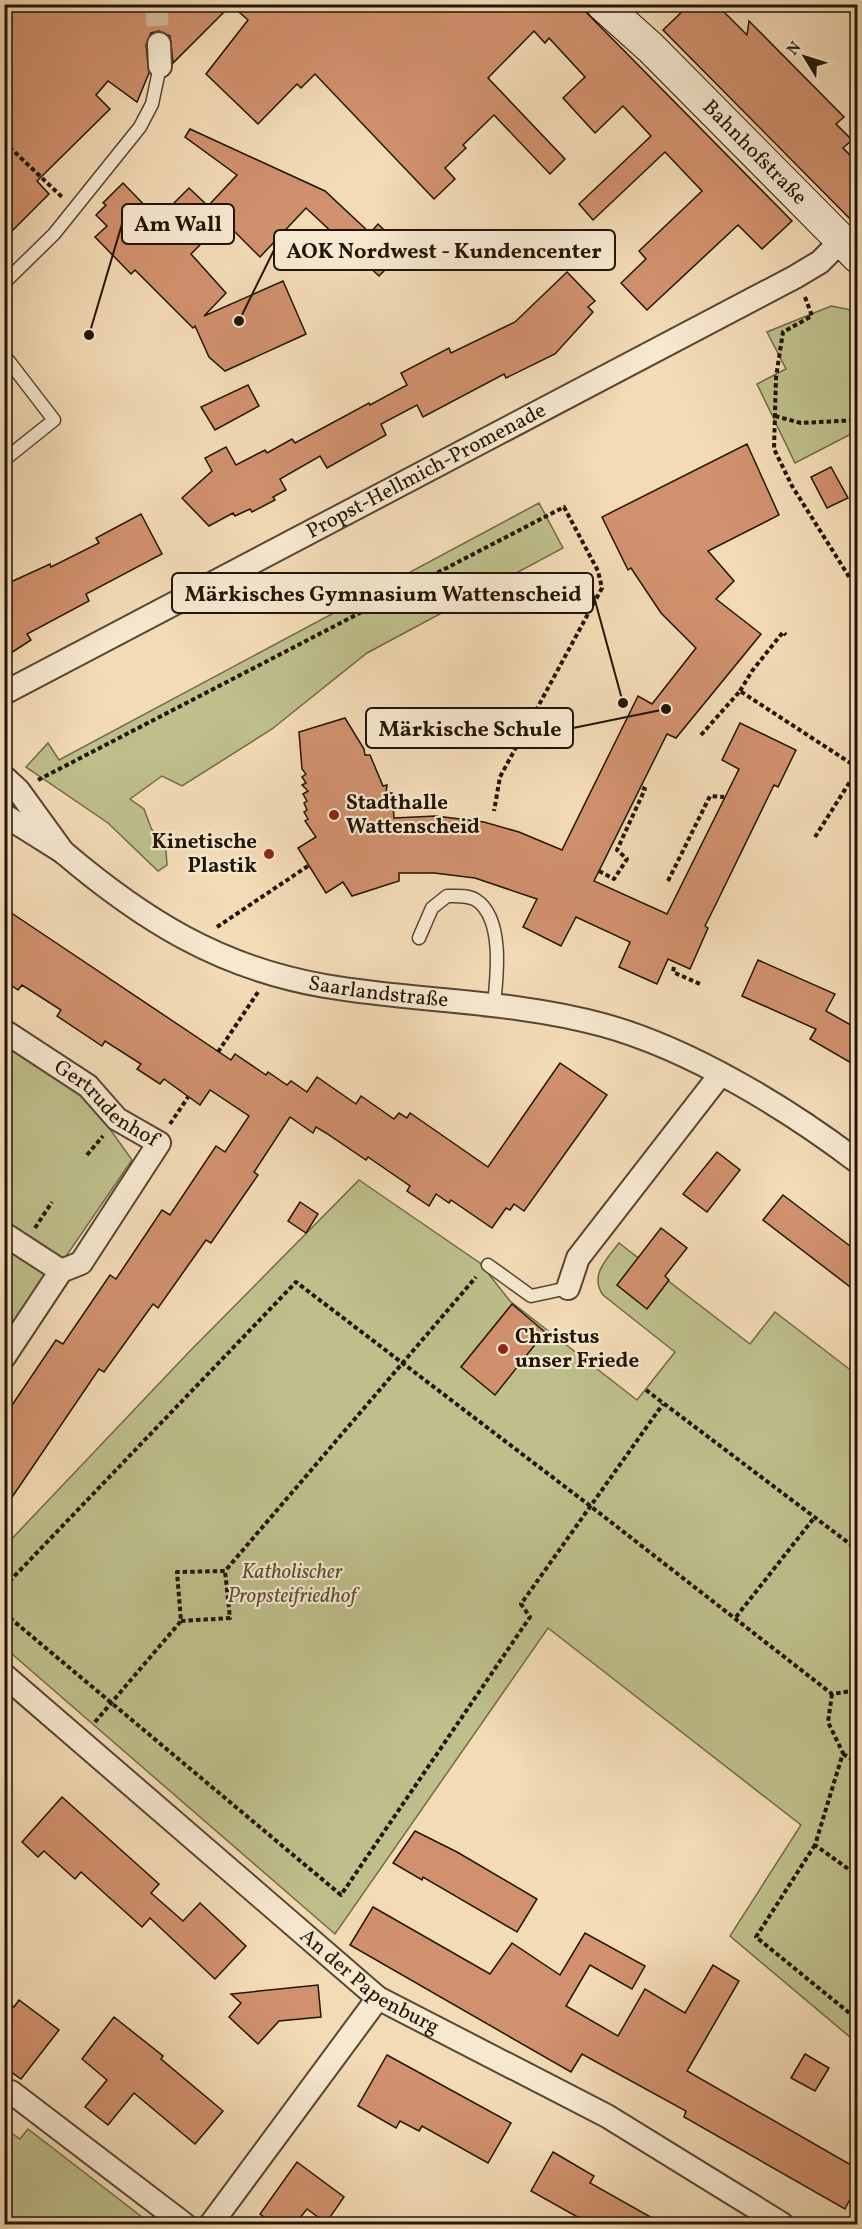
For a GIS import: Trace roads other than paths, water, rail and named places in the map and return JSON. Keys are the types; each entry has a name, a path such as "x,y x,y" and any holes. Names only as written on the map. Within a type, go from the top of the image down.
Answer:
{"street":[{"name":"Bahnhofstraße","path":"618,7 651,48 849,249"},
{"name":"Propst-Hellmich-Promenade","path":"4,693 795,278 820,262 849,249"},
{"name":"Saarlandstraße","path":"11,784 63,852"},
{"name":"Saarlandstraße","path":"4,816 63,852 114,892 192,944 270,974 326,986 494,1004 603,1025 675,1051 720,1075 817,1131 858,1162"},
{"name":"Gertrudenhof","path":"4,1031 88,1086 117,1119 159,1143 81,1263 60,1271 4,1357"},
{"path":"567,1288 578,1258 720,1075"},
{"path":"4,1234 60,1271"},
{"name":"An der Papenburg","path":"4,1675 81,1739 378,1998 607,2116 782,2224"},
{"path":"211,2224 378,1998"},
{"path":"11,2092 184,2224"}],"lane":[{"path":"4,283 54,234 140,127 152,104 160,55"},
{"path":"4,355 54,420 4,460"},
{"path":"419,938 432,908 447,896 475,899 486,911 496,941 498,974 494,1004"},
{"path":"488,1265 531,1296 567,1288"}],"tunnel":[{"path":"156,4 159,44"}],"place":[{"name":"AOK Nordwest - Kundencenter","path":"239,321"},
{"name":"Am Wall","path":"89,335"},
{"name":"Märkisches Gymnasium Wattenscheid","path":"623,703"},
{"name":"Märkische Schule","path":"666,709"},
{"name":"Stadthalle Wattenscheid","path":"334,815"},
{"name":"Kinetische Plastik","path":"269,854"},
{"name":"Christus unser Friede","path":"503,1349"}],"park label":[{"name":"Katholischer Propsteifriedhof","path":"292,1584"}]}
